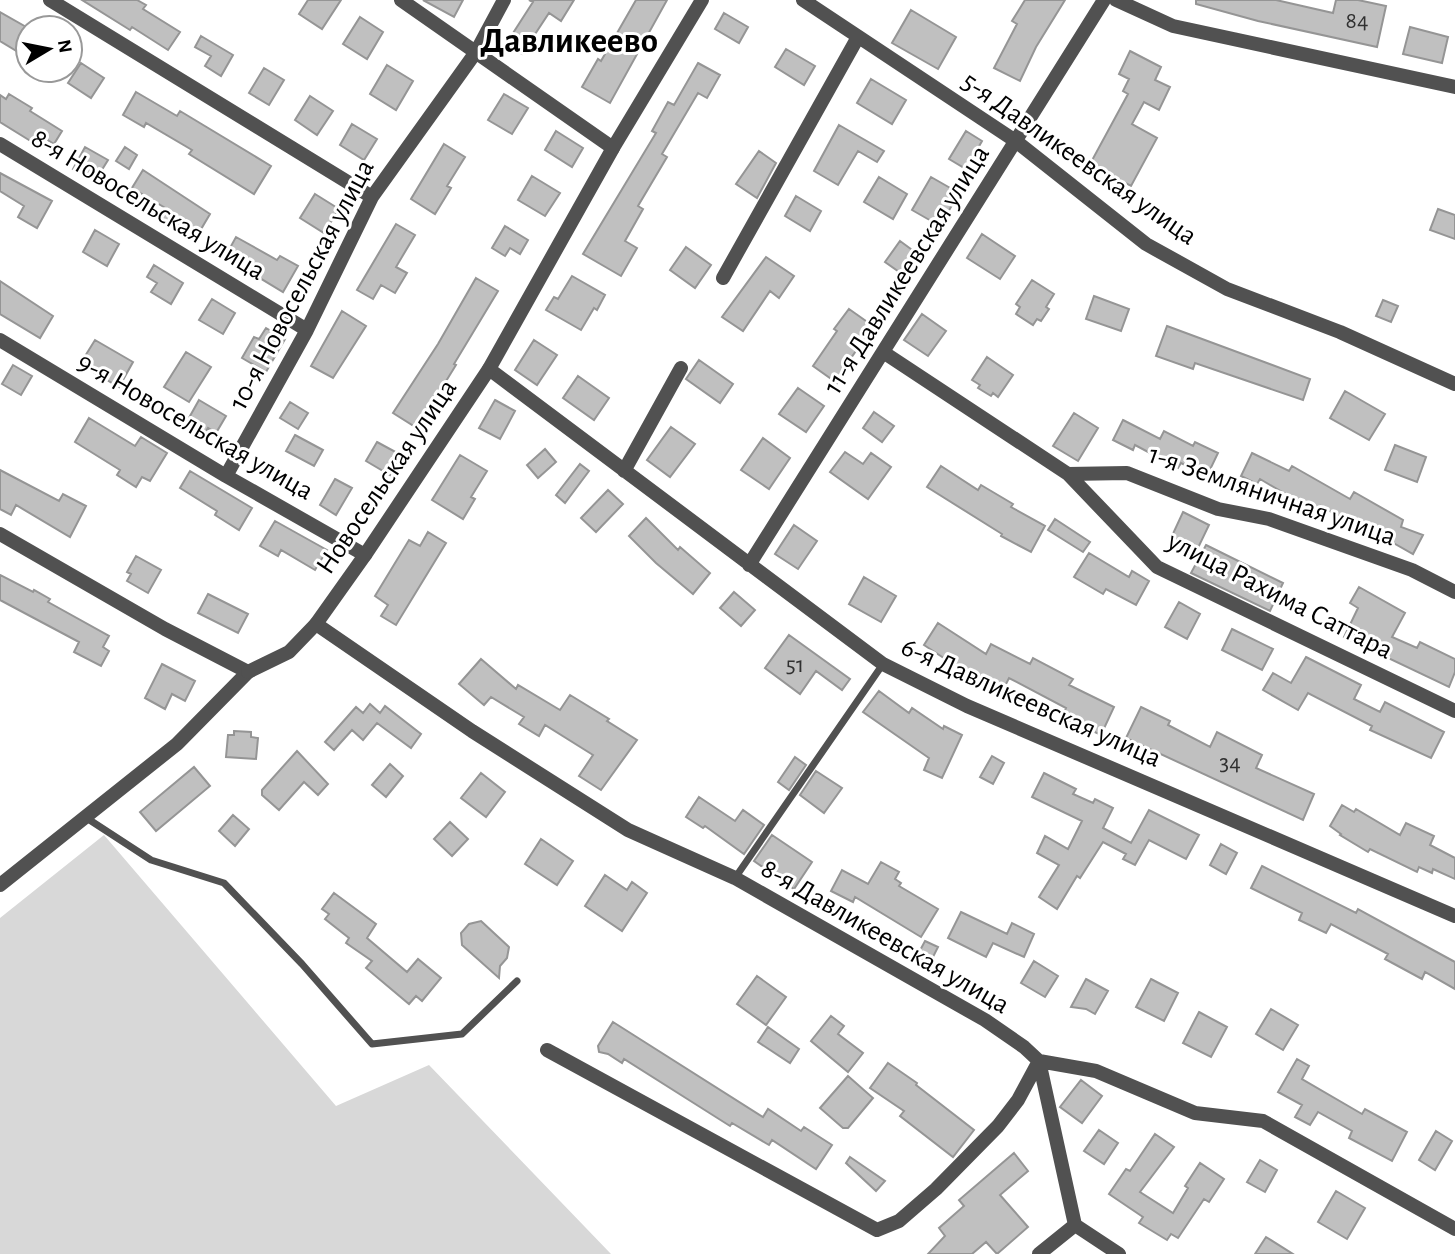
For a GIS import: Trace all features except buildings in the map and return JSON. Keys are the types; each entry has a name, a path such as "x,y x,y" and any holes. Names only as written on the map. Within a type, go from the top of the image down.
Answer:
{"street":[{"path":"50,0 372,197"},
{"path":"401,0 613,148"},
{"name":"10-я Новосельская улица","path":"226,476 307,330 372,197 476,52 504,0"},
{"name":"Новосельская улица","path":"0,885 177,744 248,672 289,652 316,624 489,369 613,148 702,0"},
{"name":"5-я Давликеевская улица","path":"803,0 1017,142 1146,244 1227,289 1340,332 1455,384"},
{"name":"11-я Давликеевская улица","path":"749,565 1104,0"},
{"path":"1116,0 1173,26 1455,87"},
{"path":"723,278 858,37"},
{"name":"8-я Новосельская улица","path":"0,144 307,330"},
{"name":"9-я Новосельская улица","path":"0,340 226,476 365,555"},
{"name":"улица Рахима Саттара","path":"883,352 1068,474 1157,567 1455,711"},
{"path":"624,471 681,368"},
{"name":"6-я Давликеевская улица","path":"489,369 883,664 967,706 1455,916"},
{"name":"1-я Земляничная улица","path":"1068,474 1127,473 1218,509 1269,519 1412,570 1455,592"},
{"path":"0,534 165,629 248,672"},
{"name":"8-я Давликеевская улица","path":"316,624 472,731 628,830 735,878 985,1020 1039,1061 1096,1071 1195,1113 1263,1121 1455,1229"},
{"path":"547,1051 877,1230 899,1221 936,1189 989,1135 1018,1100 1039,1061"},
{"path":"1039,1061 1075,1224 1119,1254"},
{"path":"1039,1254 1075,1224"}],"lane":[{"path":"735,878 883,664"},
{"path":"85,817 151,860 224,883 302,964 372,1044 462,1034 517,981"}],"shaded area":[{"path":"104,835 336,1106 429,1065 611,1254 0,1254 0,918"}],"district":[{"name":"Давликеево","path":"569,41"}]}
